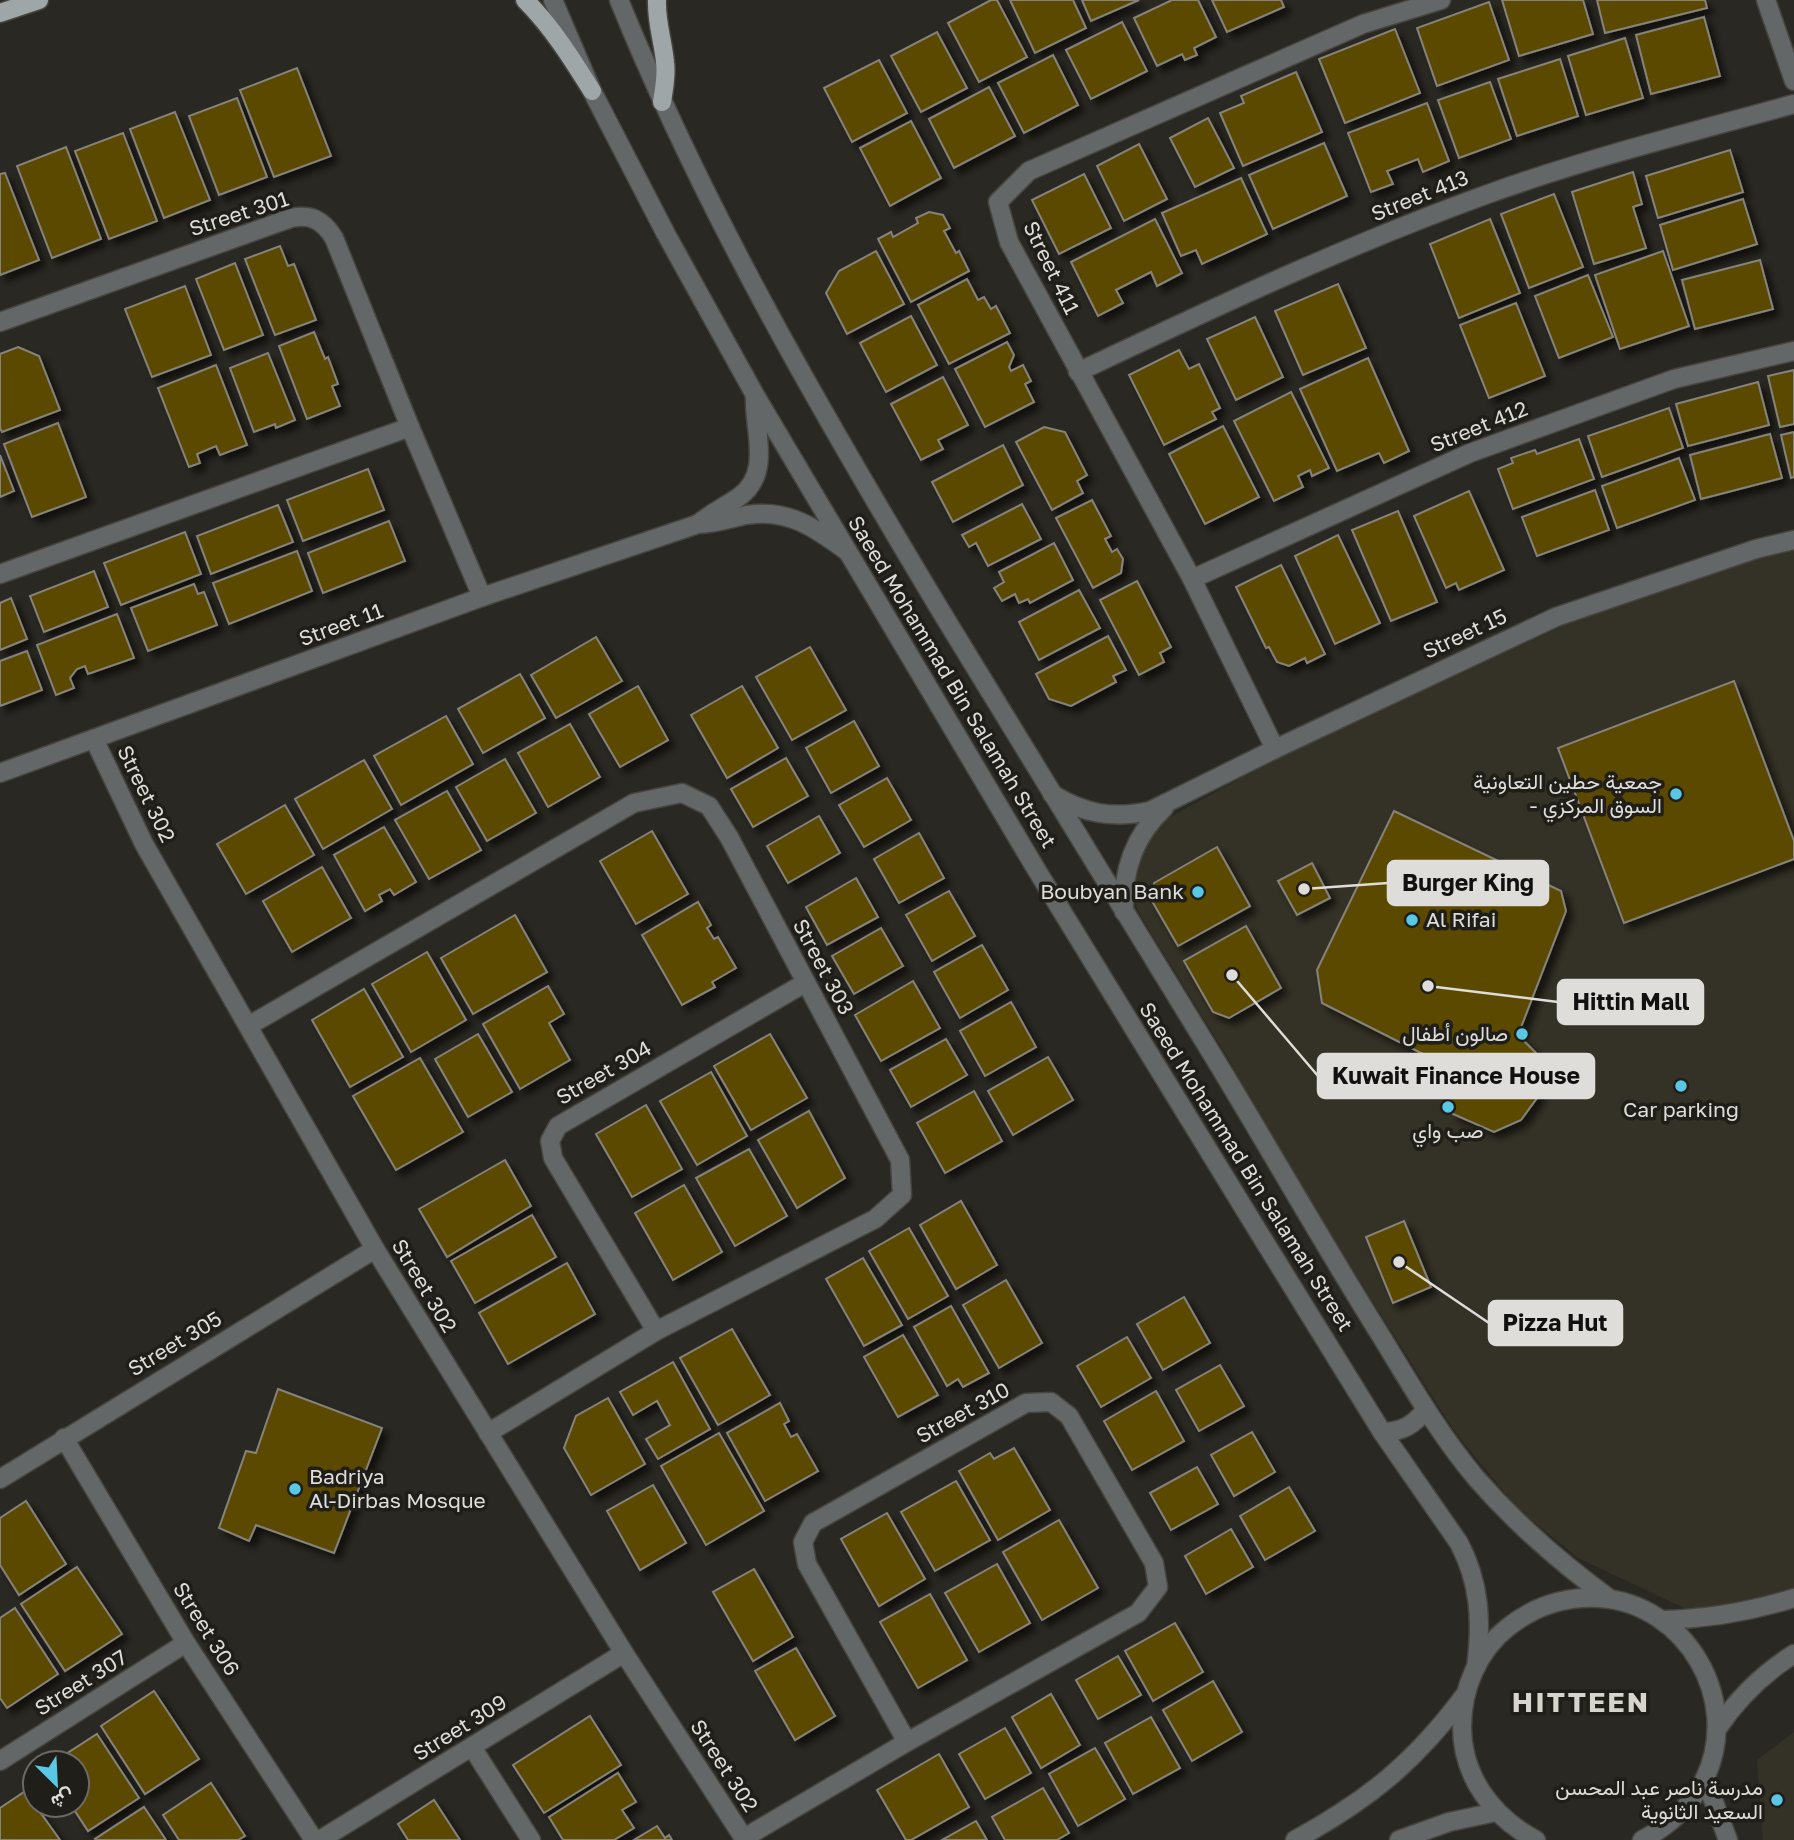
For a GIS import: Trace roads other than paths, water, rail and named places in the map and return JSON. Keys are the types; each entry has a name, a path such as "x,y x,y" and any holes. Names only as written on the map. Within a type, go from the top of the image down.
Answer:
{"main road":[{"path":"0,13 39,0"},
{"path":"525,0 560,42 592,90"},
{"path":"657,0 666,79 662,102"}],"street":[{"name":"Saeed Mohammad Bin Salamah Street","path":"553,0 592,90 666,234 755,395 1036,869 1382,1432 1449,1527 1467,1559 1478,1594 1480,1612 1476,1667"},
{"name":"Saeed Mohammad Bin Salamah Street","path":"619,0 662,102 712,206 806,381 881,511 1426,1409 1448,1443 1507,1511 1539,1543 1609,1599"},
{"name":"Street 411","path":"1275,749 1192,579 1009,242 998,202 1029,171 1363,24 1441,0"},
{"path":"1766,0 1794,81"},
{"name":"Street 413","path":"1078,372 1275,279 1489,194 1632,149 1794,104"},
{"name":"Street 301","path":"0,322 291,218 304,216 317,219 327,227 334,238 482,597"},
{"name":"Street 412","path":"1192,579 1469,453 1674,379 1794,351"},
{"name":"Street 11","path":"0,773 482,597 698,524 740,496 750,487 757,475 760,455 754,411 755,395"},
{"path":"0,574 410,427"},
{"name":"Street 11","path":"698,524 717,523 758,514 781,515 812,526 848,552"},
{"name":"Street 15","path":"1052,794 1069,805 1109,816 1130,816 1150,811 1556,617 1756,549 1794,540"},
{"name":"Street 302","path":"94,739 144,844 375,1249 624,1653 744,1839"},
{"name":"Street 303","path":"248,1026 634,803 682,793 709,806 729,837 900,1160 902,1195 875,1219 656,1331 488,1433"},
{"name":"Street 15","path":"1124,912 1125,877 1132,852 1145,829 1169,803"},
{"name":"Street 304","path":"656,1331 554,1158 550,1141 558,1126 805,983"},
{"name":"Street 305","path":"0,1479 375,1249"},
{"name":"Street 310","path":"744,1839 907,1742 1138,1614 1158,1587 1154,1563 1115,1495 1069,1416 1051,1402 1026,1403 813,1523 803,1542 807,1564 907,1742"},
{"path":"1382,1432 1410,1426 1426,1409"},
{"name":"Street 306","path":"64,1438 186,1643 314,1840"},
{"path":"1662,1620 1701,1619 1794,1598"},
{"path":"1535,1840 1496,1812 1473,1777 1465,1755 1462,1719 1466,1693 1476,1667 1499,1635 1532,1611 1569,1599 1609,1599 1637,1606 1662,1620 1690,1647 1704,1668 1715,1704 1717,1729 1713,1754 1705,1777 1690,1801 1672,1821 1642,1840"},
{"name":"Street 307","path":"0,1761 186,1643"},
{"name":"Street 309","path":"320,1840 624,1653"},
{"path":"1717,1729 1751,1687 1775,1665 1794,1654"},
{"path":"1295,1840 1335,1818 1384,1784 1428,1741 1466,1693"},
{"path":"472,1747 531,1840"},
{"path":"1705,1777 1728,1840"},
{"path":"1399,1840 1449,1822 1496,1812"}],"place":[{"name":"جمعية حطين التعاونية - السوق المركزي","path":"1676,794"},
{"name":"Burger King","path":"1304,889"},
{"name":"Boubyan Bank","path":"1198,892"},
{"name":"Al Rifai","path":"1412,920"},
{"name":"Kuwait Finance House","path":"1232,975"},
{"name":"Hittin Mall","path":"1428,986"},
{"name":"صالون أطفال","path":"1522,1034"},
{"name":"Car parking","path":"1681,1086"},
{"name":"صب واي","path":"1448,1107"},
{"name":"Pizza Hut","path":"1399,1262"},
{"name":"Badriya Al-Dirbas Mosque","path":"295,1489"},
{"name":"مدرسة ناصر عبد المحسن السعيد الثانوية","path":"1777,1800"}],"district":[{"name":"HITTEEN","path":"1581,1702"}]}
